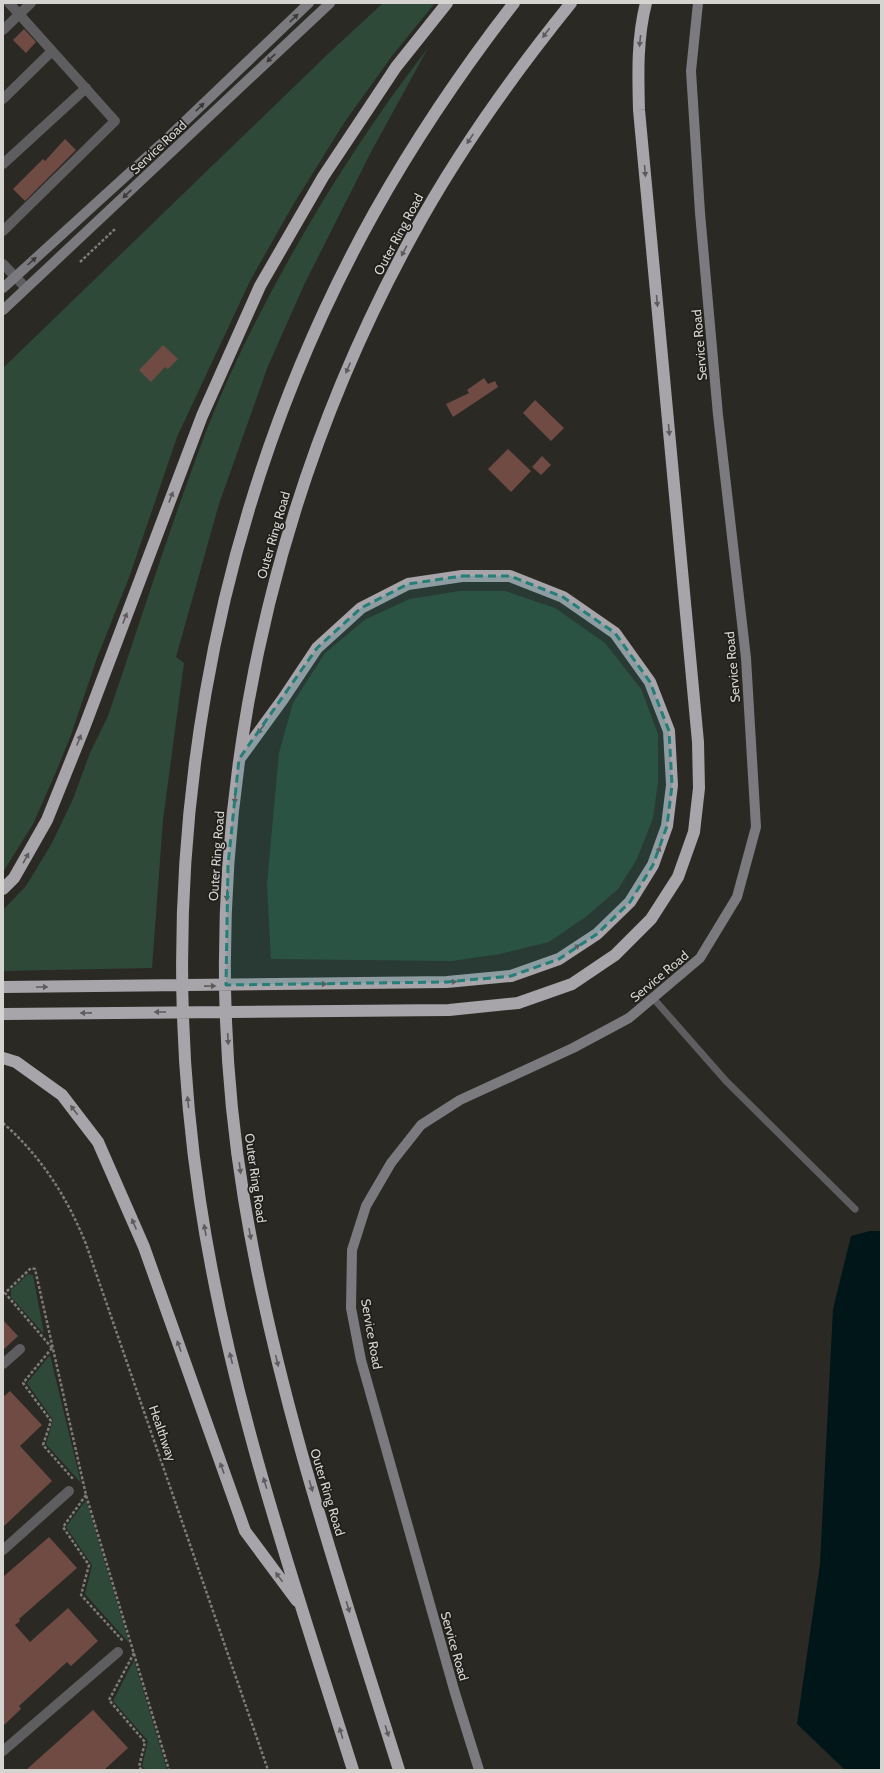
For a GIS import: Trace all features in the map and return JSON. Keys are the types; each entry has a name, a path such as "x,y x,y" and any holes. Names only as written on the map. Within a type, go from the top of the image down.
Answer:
{"highway":[{"path":"3,889 14,878 47,820 84,728 202,416 260,286 323,176 396,67 447,3"},
{"path":"353,1770 257,1458 225,1333 206,1239 192,1143 186,1082 181,964 184,876 193,776 206,685 232,569 257,484 302,363 354,252 391,184 439,106 514,3"},
{"name":"Outer Ring Road","path":"399,1770 299,1446 267,1316 243,1195 230,1079 225,963 229,860 239,759 256,660 286,539 327,418 358,344 412,236 454,164 500,95 571,3"},
{"path":"3,1014 449,1010 518,1002 572,984 615,955 651,919 678,877 694,832 699,788 698,742 639,110 638,60 642,18 646,3"},
{"path":"3,987 448,982 511,976 559,959 597,934 630,902 653,865 668,826 672,785 669,731 650,682 615,633 563,597 510,576 462,576 408,584 360,608 317,648 284,700 239,759"},
{"path":"3,1058 16,1062 62,1095 98,1142 144,1247 245,1532 302,1608"}],"main road":[{"name":"Service Road","path":"3,288 160,145 309,3"},
{"name":"Service Road","path":"3,310 330,3"},
{"name":"Service Road","path":"479,1770 455,1693 361,1360 351,1308 352,1250 366,1206 391,1163 421,1125 460,1100 574,1048 629,1018 700,958 737,897 756,827 746,658 718,415 700,213 691,71 698,3"},
{"path":"160,145 169,155"}],"street":[{"path":"3,230 115,121 9,3"},
{"path":"3,30 31,3"},
{"path":"3,99 52,51"},
{"path":"3,164 86,88"},
{"path":"3,264 26,288"},
{"path":"3,1364 20,1349"},
{"path":"3,1550 73,1487"},
{"path":"3,1751 118,1652"}],"lane":[{"path":"653,998 726,1081 855,1209"}],"path":[{"path":"80,262 115,229"},
{"name":"Healthway","path":"3,1123 33,1153 50,1175 77,1221 268,1770"},
{"path":"52,1348 5,1293 31,1268 35,1269 86,1495 169,1770"},
{"path":"52,1348 23,1383 51,1421 43,1445 73,1487"},
{"path":"81,1489 86,1495"},
{"path":"86,1495 63,1527 89,1565 81,1595 124,1641"},
{"path":"129,1647 134,1653"},
{"path":"134,1653 109,1700 145,1742 139,1767 142,1770"}],"highlighted area":[{"path":"462,576 510,576 563,597 615,633 650,682 669,731 672,785 667,826 653,865 630,902 597,934 559,959 511,976 447,982 226,985 228,865 239,759 317,648 361,608 408,584"}],"green space":[{"path":"383,3 435,3 392,56 344,123 293,205 251,279 177,437 130,575 97,658 71,735 56,772 33,824 3,872 3,368 329,53"},
{"path":"428,48 371,152 304,285 268,366 219,504 176,657 184,663 163,820 152,968 3,971 3,910 26,886 52,843 73,799 90,753 108,716 194,464 216,406 236,362 280,275 323,200 373,123"},
{"path":"460,591 505,591 555,608 605,643 641,689 658,734 658,782 653,818 637,859 618,889 587,916 549,942 500,954 452,961 271,959 267,884 279,753 293,703 325,653 366,619 410,599"},
{"path":"28,1274 33,1275 44,1334 11,1297 11,1290"},
{"path":"50,1355 81,1483 46,1444 53,1420 27,1383"},
{"path":"86,1500 129,1643 85,1594 92,1565 66,1527"},
{"path":"134,1660 167,1770 146,1770 142,1766 148,1741 113,1701"}],"shaded area":[{"path":"870,1231 881,1231 881,1770 845,1770 797,1724 820,1564 833,1309 851,1236"}],"building":[{"path":"24,29 36,42 26,53 13,40"},
{"path":"65,139 76,150 25,201 13,189 43,159 45,161"},
{"path":"163,345 178,359 168,369 165,367 151,382 139,370"},
{"path":"484,378 488,384 495,381 498,387 453,417 446,404 469,393 467,390"},
{"path":"535,400 564,428 551,441 523,413"},
{"path":"508,449 531,471 511,492 488,469"},
{"path":"542,456 551,465 541,475 532,467"},
{"path":"3,1320 18,1336 3,1350"},
{"path":"10,1391 42,1425 20,1446 52,1481 3,1527 3,1397"},
{"path":"49,1537 77,1568 19,1619 20,1621 15,1625 30,1642 68,1608 98,1641 71,1666 67,1662 19,1706 21,1709 3,1726 3,1577"},
{"path":"93,1710 128,1748 104,1770 26,1770"}]}
